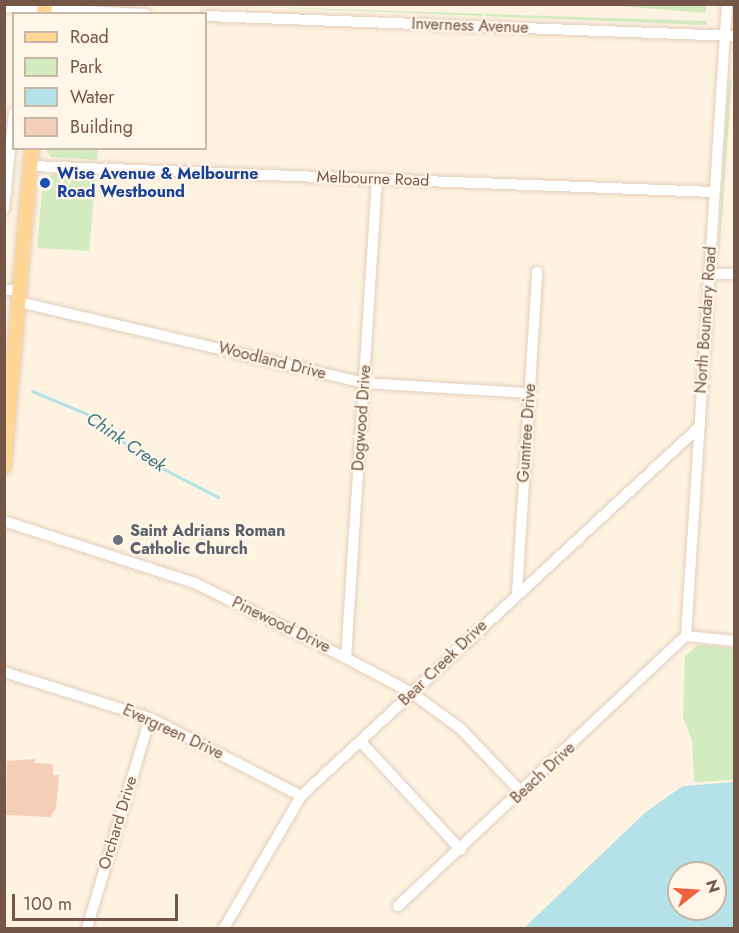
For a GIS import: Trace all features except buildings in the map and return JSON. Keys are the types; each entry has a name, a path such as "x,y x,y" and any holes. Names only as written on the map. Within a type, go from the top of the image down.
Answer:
{"main road":[{"path":"4,467 32,150"}],"street":[{"name":"North Boundary Road","path":"686,636 715,192 730,36 727,4"},
{"path":"4,7 95,12"},
{"name":"Inverness Avenue","path":"207,16 730,36"},
{"path":"4,209 12,132"},
{"name":"Melbourne Road","path":"31,166 715,192"},
{"name":"Dogwood Drive","path":"346,658 377,179"},
{"name":"Gumtree Drive","path":"517,593 537,272"},
{"path":"710,274 735,274"},
{"name":"Woodland Drive","path":"4,290 19,296 364,383 529,393"},
{"name":"Bear Creek Drive","path":"224,928 301,795 361,742 517,593 699,427"},
{"name":"Pinewood Drive","path":"4,521 195,583 346,658 412,693 461,729 522,793"},
{"path":"686,636 735,641"},
{"name":"Beach Drive","path":"398,906 522,793 686,636"},
{"name":"Evergreen Drive","path":"4,672 150,718 301,795"},
{"name":"Orchard Drive","path":"87,928 150,718"},
{"path":"361,742 461,850"}],"green space":[{"path":"706,4 706,13 608,5"},
{"path":"238,6 707,21 706,25"},
{"path":"729,79 732,79 719,256 718,252"},
{"path":"47,150 98,150 97,160 51,157"},
{"path":"53,174 96,176 89,251 37,248 43,180"},
{"path":"698,645 734,648 734,780 694,782 692,741 683,717 685,656"}],"water":[{"path":"734,782 734,928 524,928 647,811 683,786"}],"waterway":[{"name":"Chink Creek","path":"32,391 99,419 140,457 218,497"}],"place":[{"name":"Wise Avenue & Melbourne Road Westbound","path":"45,183"},
{"name":"Saint Adrians Roman Catholic Church","path":"118,540"}]}
